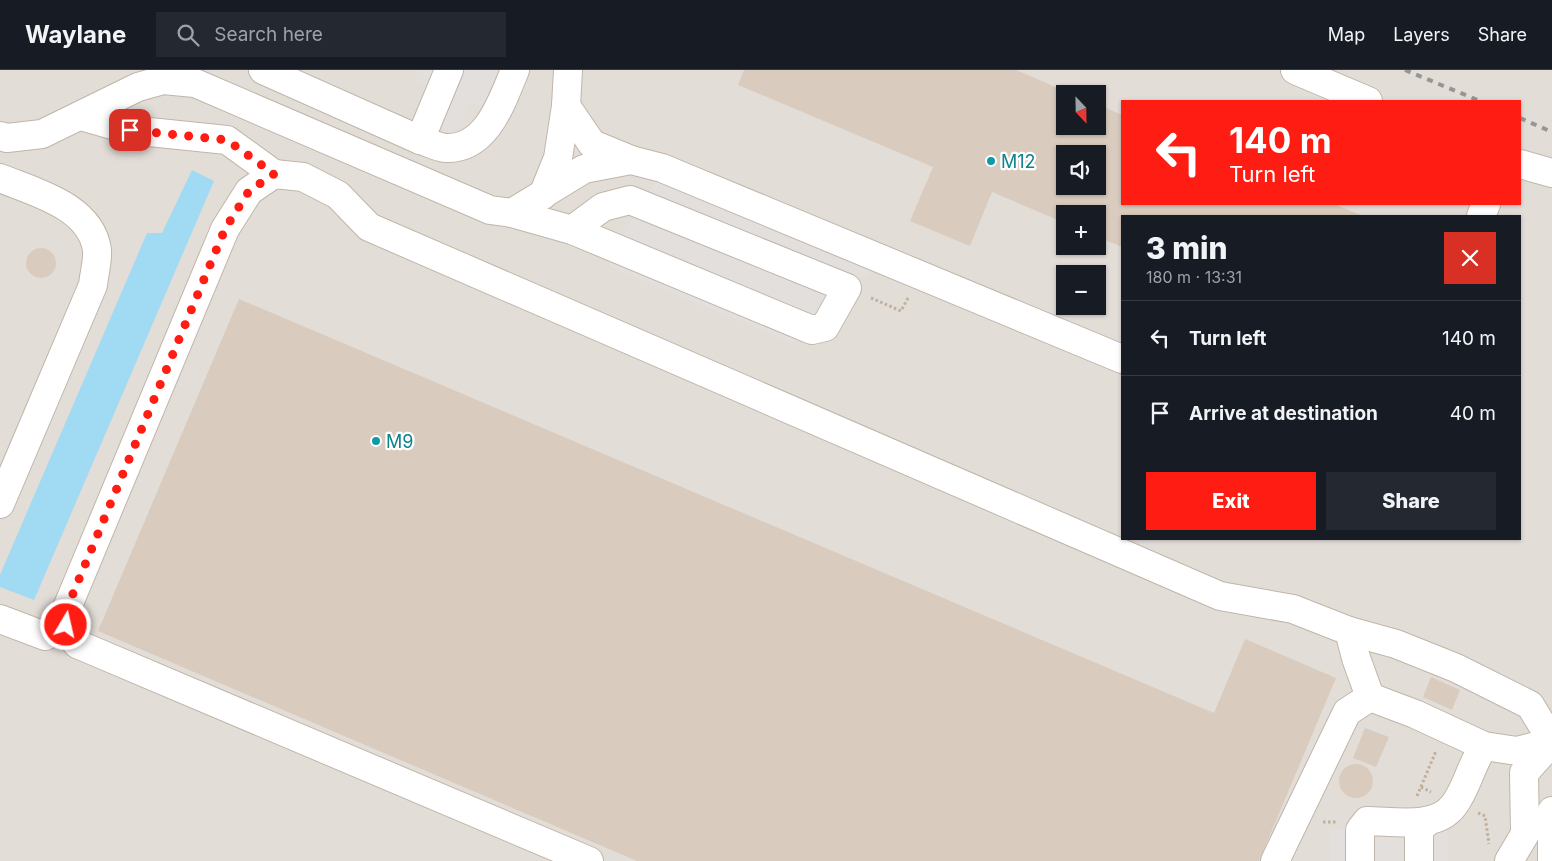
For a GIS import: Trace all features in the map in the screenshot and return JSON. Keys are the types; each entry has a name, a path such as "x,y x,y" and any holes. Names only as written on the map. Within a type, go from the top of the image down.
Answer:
{"street":[{"path":"264,70 304,78 420,140 444,148 464,146 483,131 497,112 515,70"},
{"path":"420,140 450,70"},
{"path":"543,195 558,158 566,106 568,70"},
{"path":"1295,70 1366,100"},
{"path":"0,136 7,138 42,134 138,87 164,80 195,83 490,210 512,213 572,230 812,330 825,327 847,288 630,200 603,207 572,230"},
{"path":"566,106 592,144 631,160 662,168 1121,359"},
{"path":"81,116 130,130 227,140 274,174 303,177 338,195 369,227 1220,596 1293,609 1349,631 1396,644 1456,668 1530,705 1552,742"},
{"path":"512,213 584,169 631,160"},
{"path":"1521,164 1552,173"},
{"path":"274,174 249,191 225,229 67,608 66,625 77,644 589,861"},
{"path":"0,178 65,206 87,226 97,250 94,285 0,504"},
{"path":"0,619 45,636 66,625"},
{"path":"1349,631 1356,658 1370,697 1446,727 1484,746 1516,751 1552,742"},
{"path":"1275,861 1347,712 1370,697"},
{"path":"1525,861 1524,773 1552,742"},
{"path":"1360,861 1360,830 1367,821 1418,821 1443,815 1455,804 1476,757 1484,746"},
{"path":"1552,811 1552,861"},
{"path":"1418,821 1419,861"},
{"path":"1509,861 1525,834"}],"path":[{"path":"847,288 901,311 920,275"},
{"path":"1418,821 1446,727"},
{"path":"1293,823 1367,821"}],"shaded area":[{"path":"0,70 1552,70 1552,861 0,861"},
{"path":"419,70 515,70 497,112 470,103 455,135 427,123 440,92 415,80"},
{"path":"660,178 874,269 847,288 825,327 801,326 794,344 609,266 639,204"},
{"path":"1331,830 1448,831 1448,861 1330,861"}],"water":[{"path":"192,170 214,181 34,600 0,587 0,575 147,233 162,233"}],"building":[{"name":"M12","path":"744,70 1016,70 1056,87 1056,135 1106,135 1106,108 1121,115 1121,205 1336,205 1361,215 1121,215 1121,247 1106,240 1106,205 1056,205 1056,219 992,192 970,246 910,221 933,167 738,85"},
{"path":"41,248 52,252 56,263 52,274 41,278 30,274 26,263 30,252"},
{"name":"M9","path":"239,299 1214,713 1245,639 1336,678 1259,861 637,861 98,631"},
{"path":"1431,677 1460,690 1452,710 1423,697"},
{"path":"1365,728 1389,737 1376,767 1353,758"},
{"path":"1356,764 1363,765 1368,769 1372,774 1372,788 1368,793 1363,797 1356,798 1349,797 1344,793 1340,788 1339,781 1340,774 1344,769 1349,765"}],"railway":[{"path":"1405,70 1478,100"},
{"path":"1521,118 1552,132"}],"place":[{"name":"M12","path":"991,161"},
{"name":"M9","path":"376,441"}],"route":[{"path":"66,625 67,608 225,229 249,191 274,174 227,140 130,130"}]}
